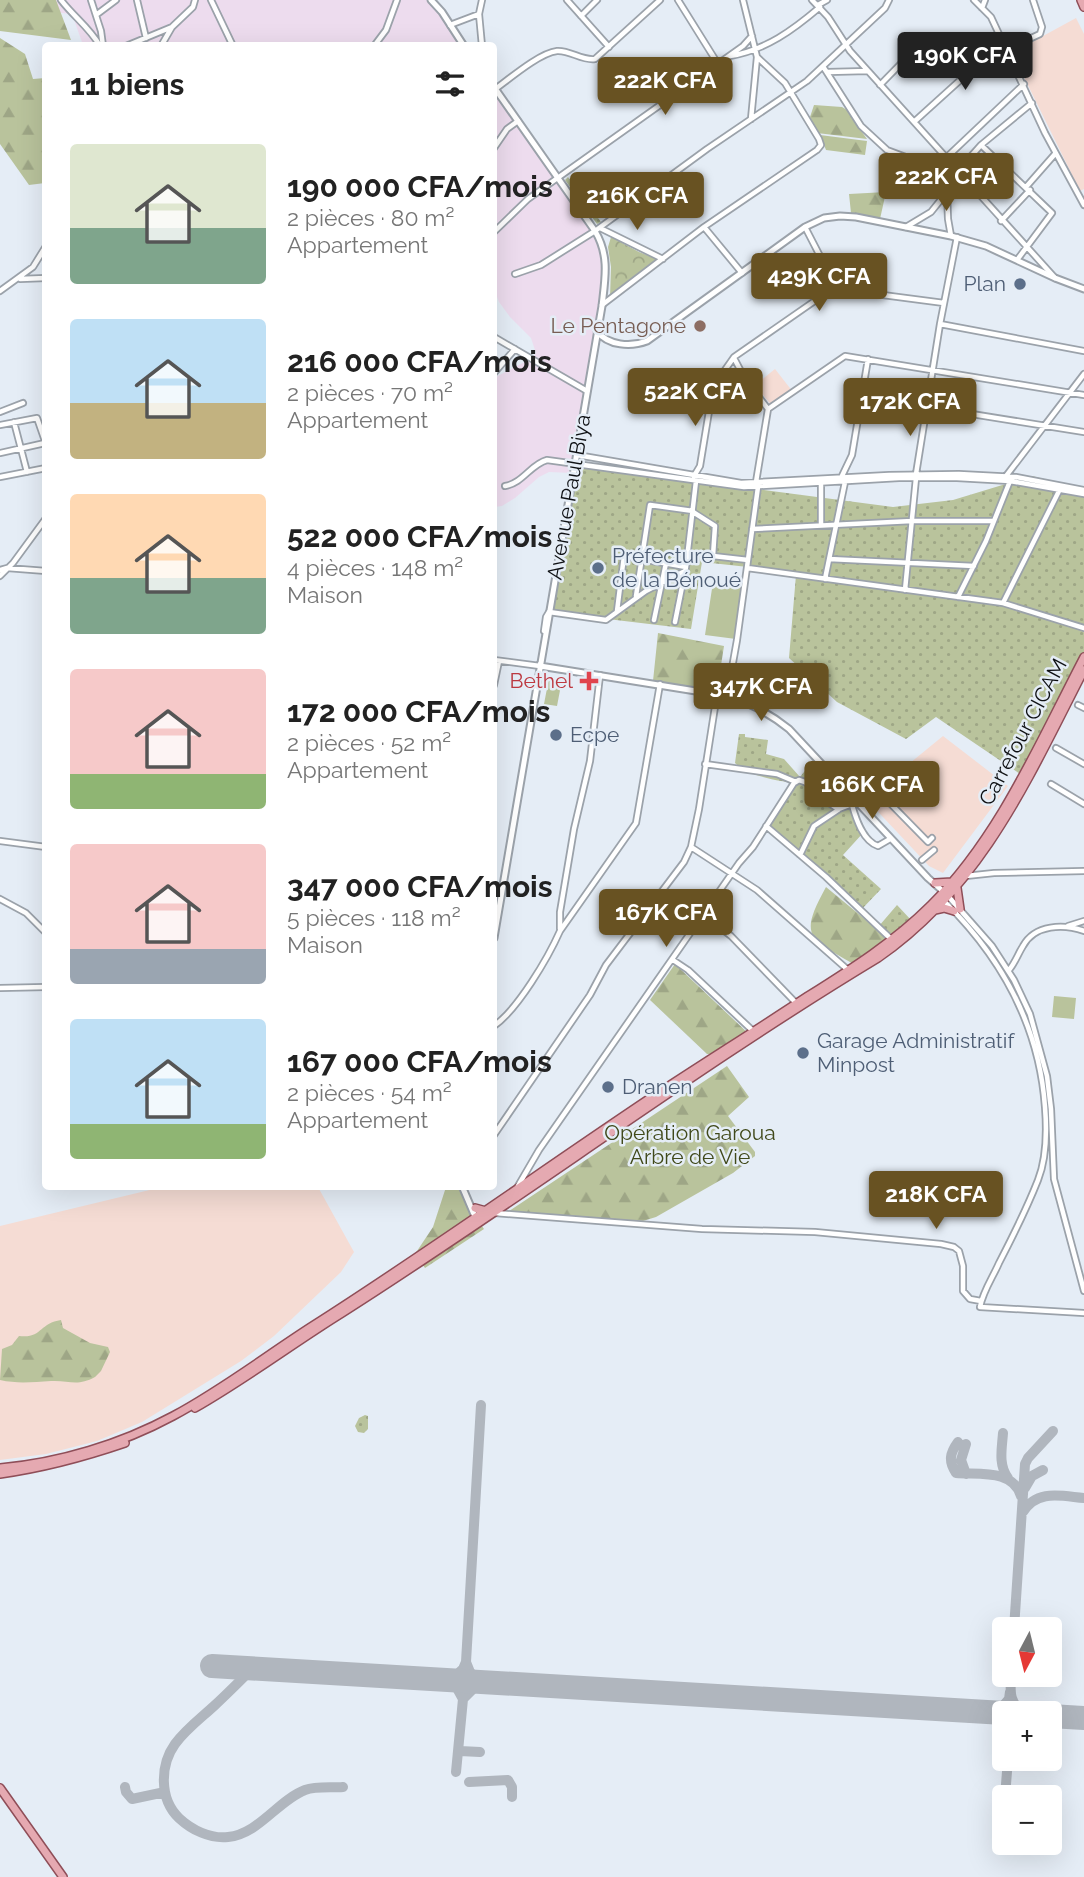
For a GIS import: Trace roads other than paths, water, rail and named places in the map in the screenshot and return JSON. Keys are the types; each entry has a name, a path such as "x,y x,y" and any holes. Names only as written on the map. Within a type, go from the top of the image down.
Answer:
{"main road":[{"path":"1081,0 1084,7"},
{"name":"Carrefour CICAM","path":"933,907 955,885 974,857 1022,777 1084,657"},
{"path":"0,1474 90,1455 127,1443 165,1425 287,1351 652,1103 887,952 933,907 932,883 955,885 966,876 1004,821 1084,670"},
{"path":"0,1468 87,1451 125,1438 173,1416 242,1374 483,1217 620,1119 892,940 933,907 957,910 955,885"},
{"path":"472,1206 483,1217"},
{"path":"0,1788 63,1877"}],"street":[{"path":"61,0 99,42"},
{"path":"91,0 101,42"},
{"path":"96,15 116,0"},
{"path":"137,0 146,38"},
{"path":"163,42 172,27 192,7 195,0"},
{"path":"211,0 231,42"},
{"path":"377,42 385,33 397,0"},
{"path":"431,0 461,42"},
{"path":"482,0 478,14 482,42"},
{"path":"567,0 609,47"},
{"path":"581,16 597,0"},
{"path":"497,87 553,52 592,61 660,0"},
{"path":"678,0 718,64"},
{"path":"743,0 757,57 751,119"},
{"path":"812,0 838,30 845,45 1055,278"},
{"path":"729,56 783,37 827,0"},
{"path":"515,274 541,265 597,230 679,169 825,70 845,45 885,8 889,0"},
{"path":"974,0 991,17 1055,154 1084,205"},
{"path":"982,8 985,0"},
{"path":"915,121 978,62 1004,47 1016,45 1041,32 1042,27 1033,0"},
{"path":"93,6 108,5"},
{"path":"450,26 478,14"},
{"path":"136,42 172,27"},
{"path":"497,229 558,178 747,43 752,36"},
{"path":"880,85 924,40"},
{"path":"602,306 705,227 821,145 791,92 777,74 757,57"},
{"path":"825,70 869,71"},
{"path":"825,70 869,134 895,154 927,165 948,190 948,219 954,237 916,476 905,590"},
{"path":"947,157 1024,84"},
{"name":"Avenue Paul Biya","path":"497,93 597,230 606,257 602,306 497,920"},
{"path":"905,227 931,212 948,190 957,172 981,145 1032,103"},
{"path":"497,144 507,129 518,121"},
{"path":"981,145 1052,214 1016,261"},
{"path":"1001,221 1055,154"},
{"path":"597,331 606,340 628,345 647,341 805,227 824,218 839,216 954,237 986,246 1084,289"},
{"path":"705,227 742,273"},
{"path":"805,227 837,289"},
{"path":"597,230 663,259"},
{"path":"0,291 33,267 42,252"},
{"path":"19,279 42,278"},
{"path":"675,622 686,569 695,478 700,466 713,387 734,357 785,319 829,291 837,289 944,303"},
{"path":"940,324 1084,351"},
{"path":"497,339 587,391"},
{"path":"594,345 606,340"},
{"path":"497,370 515,349"},
{"path":"768,409 845,356 1084,395"},
{"path":"727,695 768,409 744,379 734,357"},
{"path":"825,579 843,480 852,455 868,359"},
{"path":"958,597 994,521 1008,479 1044,425 1083,377"},
{"path":"713,387 744,379"},
{"path":"0,412 23,403"},
{"path":"928,407 1084,432"},
{"path":"0,425 39,419 42,432"},
{"path":"14,422 27,472"},
{"path":"0,453 42,444"},
{"path":"577,455 744,487 757,484 916,476 1008,479 1084,492"},
{"path":"505,486 517,482 543,460 741,483 821,483 843,480"},
{"path":"700,466 706,478"},
{"path":"0,477 42,469"},
{"path":"1008,479 1084,492"},
{"path":"821,483 821,525"},
{"path":"1003,603 1060,489"},
{"path":"636,597 650,505 693,511 715,526 713,556 748,560"},
{"path":"752,529 912,521 994,521"},
{"path":"0,576 42,523"},
{"path":"617,612 624,556 686,569"},
{"path":"829,559 974,566"},
{"path":"654,620 666,563"},
{"path":"747,568 1003,603 1084,628"},
{"path":"0,569 42,570"},
{"path":"549,612 606,620 636,597 686,569"},
{"path":"497,661 727,695 769,713 789,729 853,802 992,946 1009,970 1030,1014 1044,1060 1051,1109 1054,1179 1084,1291"},
{"path":"560,932 560,912 574,829 590,761 600,675"},
{"path":"497,1024 519,998 560,932 636,823 660,684"},
{"path":"497,1131 590,995 606,965 684,862 691,847 717,694"},
{"path":"1078,705 1084,708"},
{"path":"1056,748 1084,764"},
{"path":"705,764 777,774 796,782 803,781 830,805 839,809"},
{"path":"515,1192 539,1150 796,782"},
{"path":"1051,784 1084,804"},
{"path":"869,803 880,794 928,842 932,838"},
{"path":"800,855 814,826 853,802"},
{"path":"853,802 858,821 871,843 878,846 890,839"},
{"path":"765,826 892,940"},
{"path":"0,841 42,846"},
{"path":"691,847 757,890 848,970"},
{"path":"922,860 934,850"},
{"path":"966,876 1084,871"},
{"path":"0,899 26,913 42,929"},
{"path":"957,910 1014,980 1041,1069 1046,1115 1045,1151 1035,1187 981,1304"},
{"path":"703,914 731,936 796,1004"},
{"path":"1009,970 1024,943 1033,934 1084,921"},
{"path":"1067,926 1084,931"},
{"path":"673,960 688,970 753,1032"},
{"path":"0,988 42,987"},
{"path":"464,1190 472,1206 483,1217 693,1229 815,1232 941,1244 959,1251 962,1262 962,1291 970,1299 981,1304 1084,1313"},
{"path":"1079,1275 1084,1280"}],"place":[{"name":"Plan","path":"1020,284"},
{"name":"Le Pentagone","path":"700,326"},
{"name":"Préfecture de la Bénoué","path":"598,568"},
{"name":"Bethel","path":"589,681"},
{"name":"Ecpe","path":"556,735"},
{"name":"Garage Administratif Minpost","path":"803,1053"},
{"name":"Dranen","path":"608,1087"}],"park label":[{"name":"Opération Garoua Arbre de Vie","path":"690,1145"}]}
